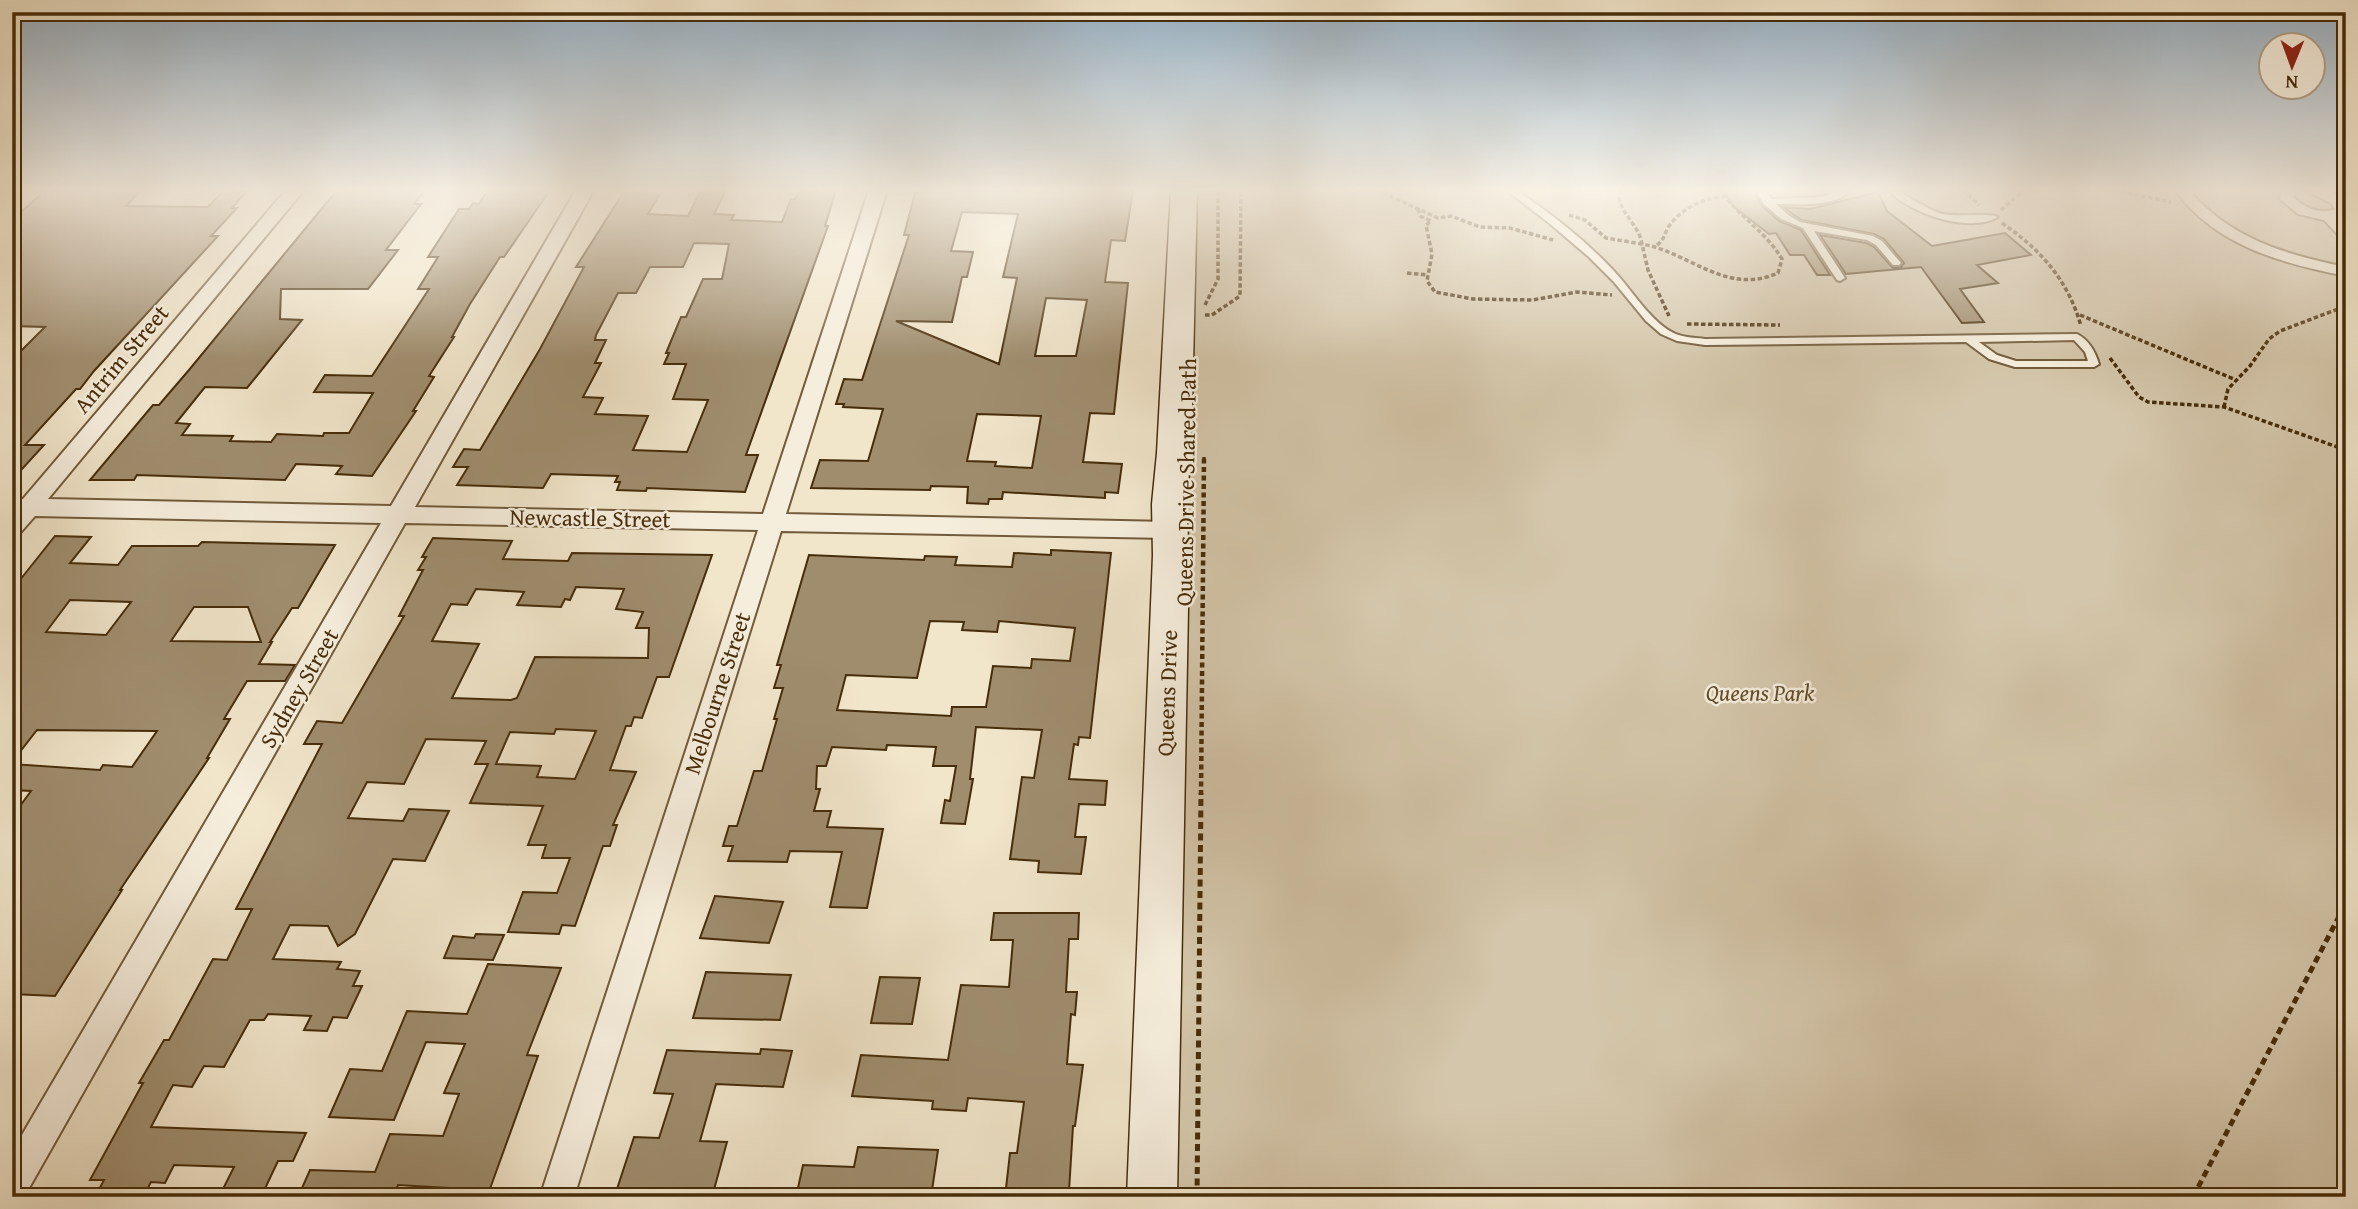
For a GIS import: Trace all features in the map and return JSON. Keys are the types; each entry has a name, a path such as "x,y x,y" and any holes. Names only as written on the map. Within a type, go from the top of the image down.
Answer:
{"main road":[{"name":"Queens Drive","path":"1152,1197 1171,555 1168,530 1169,483 1174,453 1182,246"}],"street":[{"name":"Antrim Street","path":"12,527 21,507 246,246"},
{"name":"Sydney Street","path":"12,1185 553,246"},
{"name":"Melbourne Street","path":"556,1197 859,246"},
{"path":"2259,246 2313,266 2346,272"},
{"name":"Newcastle Street","path":"21,507 1168,530"}],"lane":[{"path":"1584,246 1629,294 1644,315 1675,338 1705,342 2077,337 2090,351 2094,364 2015,364 1993,357 1969,339"},
{"path":"1820,246 1840,278"},
{"path":"1882,246 1896,263"}],"path":[{"name":"Queens Drive Shared Path","path":"1205,329 1206,303 1218,279 1218,246"},
{"path":"1205,315 1212,315 1240,296 1240,246"},
{"path":"1429,246 1432,254 1427,285 1435,292 1473,299 1532,300 1577,292 1642,293 1651,304 1664,305"},
{"path":"1660,246 1698,268 1726,276 1768,278 1778,273 1782,259 1774,246"},
{"path":"2033,246 2056,268 2076,300 2082,327 2077,337"},
{"path":"1407,273 1428,275"},
{"path":"2224,407 2228,389 2269,339 2280,331 2346,306"},
{"path":"2079,314 2236,380"},
{"name":"Queens Drive Shared Path","path":"1197,1197 1203,455"},
{"path":"2193,1197 2346,903"}],"green space":[{"name":"Queens Park","path":"1193,246 2346,246 2346,1197 1174,1197"}],"building":[{"path":"12,246 208,246 80,389 76,389 25,445 44,445 12,480 12,360 45,327 12,326"},
{"path":"291,246 389,246 386,250 398,250 368,289 281,289 280,319 302,320 247,388 205,387 176,423 190,424 182,435 233,436 230,441 271,442 277,434 323,436 324,433 349,433 373,393 314,392 325,375 372,376 429,289 418,289 438,257 428,257 435,246 511,246 504,257 500,257 470,304 454,337 429,376 434,377 413,411 416,411 372,476 336,474 342,466 296,464 285,480 137,475 134,480 90,480 153,405 159,405"},
{"path":"589,246 692,246 683,267 650,267 636,293 618,293 596,335 595,340 606,340 595,363 601,363 583,397 603,398 595,414 648,416 633,450 687,452 708,400 673,399 686,364 664,364 681,317 686,317 703,279 722,279 729,246 821,246 746,455 758,455 745,492 647,488 646,491 617,490 620,482 615,482 618,476 551,474 543,488 457,485 468,467 453,467 464,449 480,450 540,349 584,267 576,267"},
{"path":"905,246 952,246 951,251 973,252 967,277 962,277 952,322 896,321 999,364 1017,278 1003,277 1010,246 1110,246 1105,282 1128,283 1114,414 1090,413 1083,462 1122,464 1118,493 1105,492 1105,498 1003,492 1002,499 989,499 988,504 967,503 968,487 931,486 930,490 811,488 820,460 868,461 883,409 843,407 844,404 836,404 844,379 862,380","holes":["1046,298 1087,300 1076,356 1035,356","977,414 1041,416 1032,468 995,466 996,462 967,461"]},
{"path":"1785,246 1812,246 1830,275 1817,275 1804,255 1790,255"},
{"path":"1828,246 1873,246 1893,268 1901,267 1904,263 1890,246 2021,246 2031,255 1977,265 1998,283 1960,289 1984,322 1962,323 1921,267 1846,274"},
{"path":"55,536 91,537 70,563 118,565 132,546 198,546 202,542 335,545 298,608 292,608 259,664 295,665 285,681 247,681 224,719 230,719 209,758 120,890 55,996 12,994 12,817 31,791 12,790 12,764 100,770 103,765 132,767 157,731 37,730 12,762 12,590","holes":["70,600 131,602 106,635 46,632","194,607 248,607 261,642 171,641"]},
{"path":"433,538 512,541 503,559 568,561 572,553 712,555 669,677 657,677 642,718 634,717 631,726 626,726 610,770 636,772 613,825 617,825 610,846 603,846 575,926 562,925 559,934 508,932 523,892 557,893 570,858 542,858 546,845 528,845 543,806 470,803 488,764 475,764 486,741 426,739 404,784 367,782 348,818 403,821 409,809 449,811 425,861 393,859 355,934 338,946 328,926 290,925 273,959 341,962 337,969 360,971 353,986 362,986 347,1018 333,1017 327,1031 304,1030 311,1016 268,1014 264,1020 250,1020 224,1067 204,1066 192,1087 173,1085 151,1127 306,1133 293,1161 278,1161 261,1197 219,1197 234,1167 174,1165 165,1183 151,1182 143,1197 95,1197 104,1180 90,1180 143,1083 139,1083 164,1040 169,1040 213,959 227,960 252,909 236,909 322,744 304,744 317,721 342,723 404,616 399,616 423,570 418,570 426,557 422,557","holes":["576,587 624,589 616,609 643,612 636,628 649,628 648,658 535,657 517,698 452,698 479,644 432,641 451,604 467,605 476,589 524,592 517,605 561,607 565,599 570,600","556,729 596,731 575,779 537,777 541,766 496,764 510,732 554,734"]},
{"path":"1051,550 1111,553 1090,738 1079,737 1078,745 1074,744 1069,779 1107,781 1105,805 1079,804 1075,837 1086,837 1081,874 1038,872 1039,861 1010,859 1022,777 1034,778 1042,730 976,727 970,779 973,779 965,824 941,823 945,800 950,801 956,766 933,766 936,747 887,745 886,750 832,747 826,766 817,766 816,789 820,789 814,811 831,811 827,827 883,829 867,908 830,907 842,852 790,851 787,862 728,861 733,846 723,846 729,826 737,826 754,771 762,771 777,719 774,719 783,688 774,688 781,665 777,665 809,555 924,560 925,556 957,557 955,565 1012,567 1014,553 1051,555","holes":["930,621 964,622 962,630 997,632 999,621 1075,628 1070,661 1032,659 1031,668 993,666 986,707 952,707 951,716 837,710 846,675 917,678"]},
{"path":"715,896 783,902 769,943 700,938"},
{"path":"994,913 1079,913 1078,939 1069,939 1066,992 1077,992 1075,1015 1071,1014 1067,1064 1083,1065 1073,1126 1069,1191 1053,1190 1053,1197 1005,1197 1010,1153 1017,1153 1024,1102 968,1098 966,1111 932,1109 933,1101 852,1096 861,1055 948,1060 961,985 1009,987 1013,940 991,940"},
{"path":"476,934 504,935 493,960 444,958 453,936 474,938"},
{"path":"488,964 561,968 527,1055 538,1056 487,1197 444,1197 448,1188 398,1185 393,1197 298,1197 310,1170 375,1172 390,1134 443,1136 459,1094 444,1093 465,1044 426,1042 394,1120 329,1117 350,1069 382,1071 407,1011 467,1014"},
{"path":"706,972 791,975 780,1020 693,1018"},
{"path":"880,977 920,978 912,1024 871,1023"},
{"path":"761,1049 792,1051 783,1087 716,1084 700,1141 727,1142 712,1197 658,1197 660,1192 617,1189 634,1137 659,1138 673,1094 654,1093 667,1050 760,1054"},
{"path":"858,1147 938,1150 931,1197 827,1192 826,1197 796,1197 803,1165 854,1167"}]}
